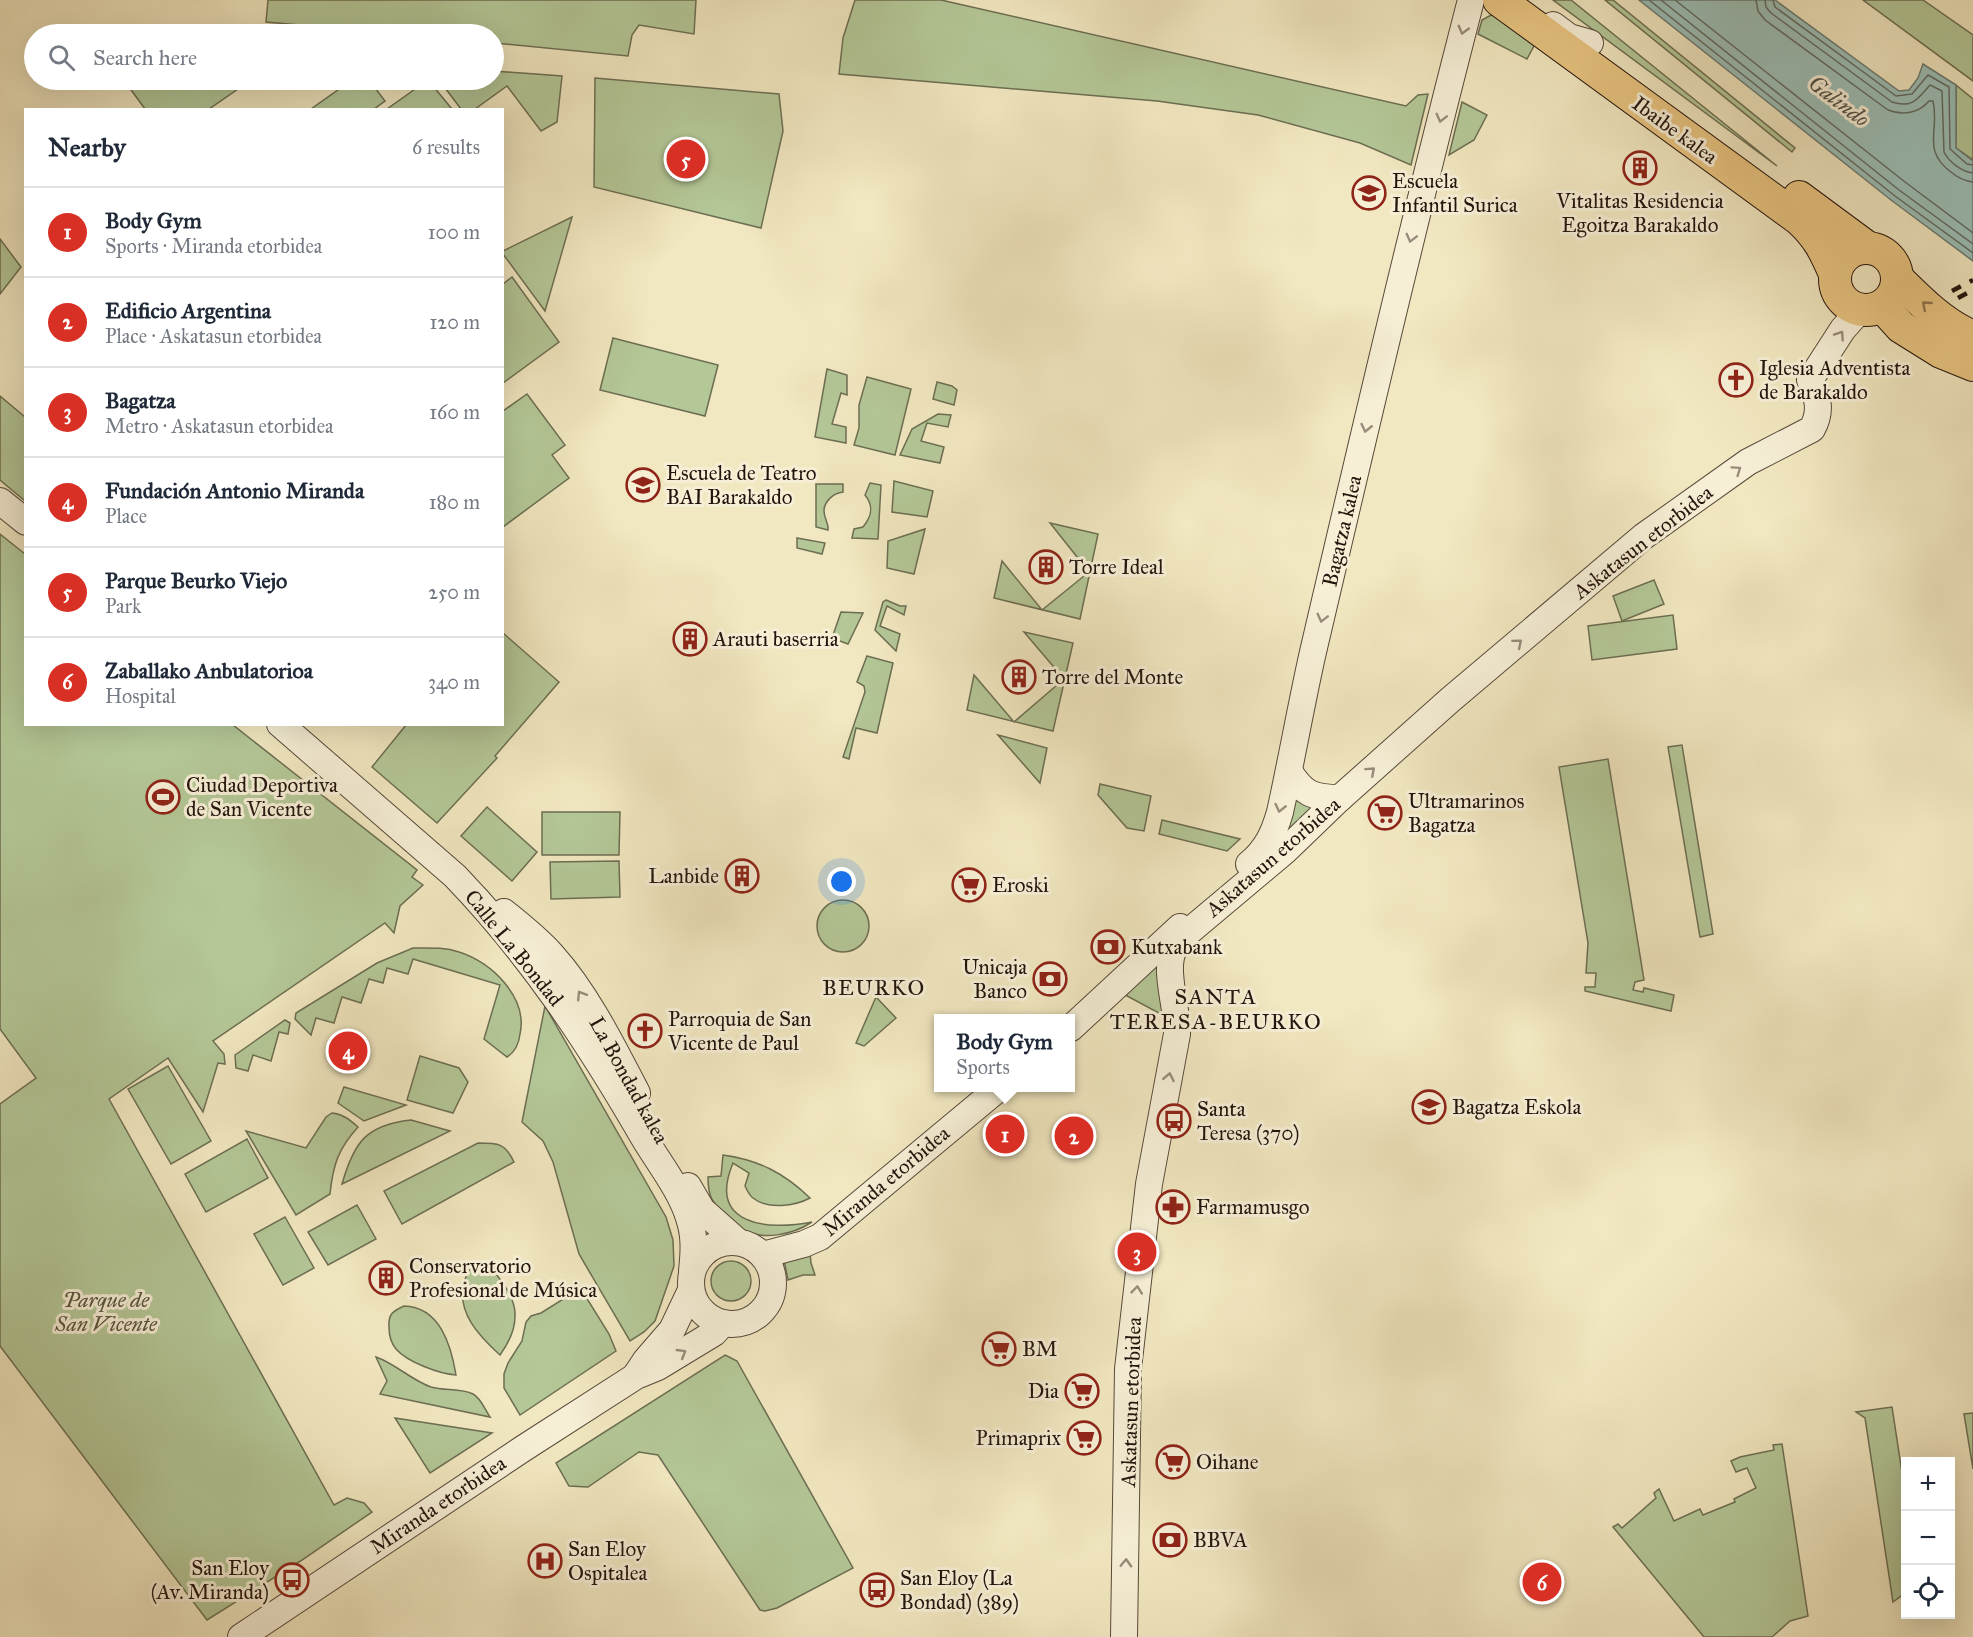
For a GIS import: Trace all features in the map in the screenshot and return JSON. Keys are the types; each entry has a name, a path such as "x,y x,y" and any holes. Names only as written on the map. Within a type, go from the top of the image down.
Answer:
{"main road":[{"name":"Ibaibe kalea","path":"1499,0 1799,219 1813,231 1835,274"},
{"name":"Ibaibe kalea","path":"1534,0 1868,248"},
{"path":"1871,308 1893,294 1897,278 1895,269 1885,255 1868,248 1860,249 1844,257 1835,274 1838,293 1851,307 1871,308 1901,327 1957,340"},
{"path":"1897,278 1957,340 1973,365"}],"street":[{"name":"Bagatza kalea","path":"1075,1024 1230,880 1257,858 1274,834 1313,652 1372,398 1424,181 1471,0"},
{"path":"1519,0 1569,37 1590,43"},
{"name":"Askatasun etorbidea","path":"1124,1637 1128,1369 1149,1184 1177,1034 1178,1022 1170,961 1174,949 1186,934 1286,850 1340,798 1450,700 1644,536 1748,462 1812,429 1818,419 1819,409 1818,398 1810,380 1844,329 1871,308"},
{"path":"0,501 24,520"},
{"name":"Calle La Bondad","path":"282,726 440,862 503,930 578,1029 686,1207 696,1215"},
{"path":"1289,771 1297,785 1306,793 1317,797 1340,798"},
{"name":"Miranda etorbidea","path":"763,1255 804,1244 820,1237 994,1092"},
{"path":"696,1215 738,1241 763,1255 771,1267 774,1281 771,1296 765,1308 756,1317 744,1322 723,1323 712,1319 695,1302 692,1281 696,1215"},
{"path":"692,1281 697,1260 704,1252 726,1241 738,1241"},
{"name":"Miranda etorbidea","path":"636,1376 646,1360 672,1330 692,1281"},
{"name":"Miranda etorbidea","path":"241,1637 524,1448 636,1376 658,1367 714,1333 723,1323"}],"green space":[{"path":"268,0 696,0 694,34 639,25 632,35 628,56 504,44 504,24 288,24 266,22"},
{"path":"855,0 941,0 1406,106 1418,95 1428,94 1411,165 1360,143 1258,115 1157,101 839,74 843,38"},
{"path":"1553,0 1571,0 1777,166"},
{"path":"1605,0 1613,0 1795,148 1792,152"},
{"path":"1863,0 1923,0 1973,35 1973,81"},
{"path":"1493,14 1535,44 1527,59 1478,34 1482,20"},
{"path":"504,72 562,76 557,122 541,131 507,86 504,88"},
{"path":"595,78 779,94 783,131 761,228 594,187"},
{"path":"1956,85 1973,99 1973,160 1956,148"},
{"path":"131,90 237,90 210,108 144,108"},
{"path":"338,90 377,90 385,101 375,108 312,108"},
{"path":"414,90 436,90 451,108 388,108"},
{"path":"447,90 501,90 476,108 460,108"},
{"path":"1462,102 1487,115 1474,140 1449,155"},
{"path":"572,217 545,311 504,255 504,251"},
{"path":"0,239 21,267 0,294"},
{"path":"512,277 559,342 504,382 504,283"},
{"path":"613,338 718,365 705,416 600,390"},
{"path":"827,369 847,375 847,395 841,393 832,424 846,427 846,443 815,437"},
{"path":"867,377 911,389 895,455 854,445 859,428 859,405"},
{"path":"937,382 952,386 957,390 954,405 933,399"},
{"path":"527,394 565,445 552,455 569,478 504,526 504,410"},
{"path":"0,396 24,416 24,500 0,480"},
{"path":"938,414 951,415 948,427 927,423 921,441 944,447 940,463 900,455 912,429"},
{"path":"894,481 933,491 927,517 892,512"},
{"path":"870,483 881,485 878,539 852,538 854,529 863,527 870,515 870,503 865,495"},
{"path":"816,484 843,484 843,492 830,498 824,507 828,530 816,527"},
{"path":"1050,523 1098,534 1080,619 1042,610 1089,572"},
{"path":"925,529 914,574 887,568 888,541"},
{"name":"Parque de San Vicente","path":"0,534 24,553 24,726 234,726 417,870 412,877 423,885 400,906 394,933 385,923 213,1041 224,1054 225,1064 218,1063 203,1112 168,1058 109,1099 334,1505 347,1498 364,1503 372,1512 302,1560 207,1620 0,1346 0,1104 36,1078 0,1029"},
{"path":"797,538 825,543 822,554 797,548"},
{"path":"1002,561 1042,610 994,598"},
{"path":"1654,580 1664,604 1622,621 1613,596"},
{"path":"886,600 906,606 904,615 887,606 880,626 900,634 896,651 875,630 883,602"},
{"path":"841,612 863,613 848,644 832,638"},
{"path":"1673,615 1677,649 1592,660 1588,626"},
{"path":"1024,632 1073,643 1053,731 1014,722 1064,679"},
{"path":"504,634 559,682 495,756 497,758 437,823 372,767 405,726 504,726"},
{"path":"867,656 893,663 877,733 856,728 849,759 843,757 865,692 864,686 857,682"},
{"path":"974,675 1013,721 967,710"},
{"path":"998,735 1047,748 1040,783"},
{"path":"1682,745 1713,934 1700,937 1668,747"},
{"path":"1608,759 1644,980 1635,982 1633,990 1643,992 1644,988 1674,995 1671,1011 1585,991 1585,987 1595,987 1596,973 1586,973 1588,943 1559,767"},
{"path":"1100,784 1151,796 1144,831 1127,828 1098,795"},
{"path":"1291,788 1325,805 1278,846"},
{"path":"487,807 537,852 512,881 461,836"},
{"path":"542,812 620,812 619,855 542,855"},
{"path":"1162,820 1240,839 1227,851 1159,834"},
{"path":"619,861 620,897 551,899 550,862"},
{"path":"843,900 853,902 861,908 867,916 869,926 867,936 861,944 853,950 843,952 833,950 825,944 819,936 817,926 819,916 825,908 833,902"},
{"path":"1171,939 1170,1019 1116,990"},
{"path":"413,948 459,952 484,964 505,983 513,995 521,1021 519,1041 510,1055 507,1057 484,1039 500,985 413,959 408,974 387,968 383,983 369,979 361,1003 342,997 334,1023 316,1018 311,1035 295,1019 296,1013 377,963"},
{"path":"876,997 896,1018 864,1046 856,1043"},
{"path":"545,1006 666,1217 673,1240 674,1266 655,1321 630,1341 579,1254 553,1162 543,1141 522,1122"},
{"path":"285,1020 290,1023 288,1034 279,1032 271,1061 253,1055 248,1071 236,1068 235,1055"},
{"path":"420,1056 459,1068 468,1082 453,1113 407,1100"},
{"path":"168,1066 211,1141 171,1164 128,1089"},
{"path":"344,1087 406,1105 364,1121 338,1103"},
{"path":"332,1113 343,1116 358,1127 338,1158 330,1194 296,1215 246,1131 306,1148 326,1117"},
{"path":"411,1120 450,1131 342,1184 352,1157 364,1138 383,1126"},
{"path":"247,1139 268,1178 206,1212 185,1174"},
{"path":"478,1143 500,1145 514,1162 402,1224 384,1191"},
{"path":"723,1155 748,1160 770,1169 790,1181 810,1198 782,1206 759,1202 750,1195 745,1186 749,1173 733,1163 727,1184 728,1200 735,1211 746,1219 760,1224 795,1225 812,1222 796,1230 777,1235 759,1235 739,1228 714,1203 710,1195 708,1177 721,1176"},
{"path":"357,1205 376,1239 328,1265 308,1232"},
{"path":"285,1217 314,1268 283,1285 254,1234"},
{"path":"810,1252 815,1275 803,1275 788,1280 784,1260"},
{"path":"731,1261 745,1267 751,1281 745,1295 731,1301 717,1295 711,1281 717,1267"},
{"path":"477,1262 491,1269 503,1283 512,1300 515,1321 508,1342 500,1355 471,1323 463,1303 464,1282 469,1270"},
{"path":"573,1284 578,1284 609,1334 616,1351 520,1415 504,1388 504,1374 508,1363 522,1341 526,1322 531,1316 541,1313 565,1298"},
{"path":"404,1306 416,1308 435,1320 447,1340 456,1375 424,1366 396,1349 390,1336 389,1319 394,1311"},
{"path":"725,1355 737,1361 853,1568 777,1608 765,1611 760,1610 658,1455 639,1452 588,1487 569,1486 556,1463"},
{"path":"376,1357 431,1387 473,1394 481,1401 490,1417 380,1394 387,1381"},
{"path":"1892,1407 1901,1466 1901,1596 1893,1602 1865,1418 1856,1412"},
{"path":"1973,1413 1973,1469 1964,1414"},
{"path":"395,1418 492,1433 430,1473"},
{"path":"1782,1444 1808,1616 1790,1621 1772,1637 1704,1637 1613,1527 1618,1524 1622,1528 1656,1498 1654,1493 1659,1489 1674,1521 1700,1509 1703,1515 1735,1502 1734,1499 1756,1488 1747,1468 1736,1472 1731,1461 1774,1450 1773,1445"}],"water":[{"name":"Galindo","path":"1639,0 1775,0 1899,91 1909,90 1918,78 1923,64 1956,85 1956,148 1973,161 1973,261 1891,200"}],"railway":[{"path":"1952,291 1973,280"},
{"path":"1958,298 1973,290"}],"place":[{"name":"Parque Beurko Viejo","path":"686,159"},
{"name":"Vitalitas Residencia Egoitza Barakaldo","path":"1640,168"},
{"name":"Escuela Infantil Surica","path":"1369,193"},
{"name":"Iglesia Adventista de Barakaldo","path":"1736,380"},
{"name":"Escuela de Teatro BAI Barakaldo","path":"643,485"},
{"name":"Torre Ideal","path":"1046,567"},
{"name":"Arauti baserria","path":"690,639"},
{"name":"Torre del Monte","path":"1019,677"},
{"name":"Ciudad Deportiva de San Vicente","path":"163,797"},
{"name":"Ultramarinos Bagatza","path":"1385,813"},
{"name":"Lanbide","path":"742,876"},
{"name":"Eroski","path":"969,885"},
{"name":"Kutxabank","path":"1108,947"},
{"name":"Unicaja Banco","path":"1050,979"},
{"name":"Parroquia de San Vicente de Paul","path":"645,1031"},
{"name":"Fundación Antonio Miranda","path":"348,1051"},
{"name":"Bagatza Eskola","path":"1429,1107"},
{"name":"Santa Teresa (370)","path":"1174,1121"},
{"name":"Body Gym","path":"1005,1134"},
{"name":"Edificio Argentina","path":"1074,1136"},
{"name":"Farmamusgo","path":"1173,1207"},
{"name":"Bagatza","path":"1137,1252"},
{"name":"Conservatorio Profesional de Música","path":"386,1278"},
{"name":"BM","path":"999,1349"},
{"name":"Dia","path":"1082,1391"},
{"name":"Primaprix","path":"1084,1438"},
{"name":"Oihane","path":"1173,1462"},
{"name":"BBVA","path":"1170,1540"},
{"name":"San Eloy Ospitalea","path":"545,1561"},
{"name":"San Eloy (Av. Miranda)","path":"292,1580"},
{"name":"Zaballako Anbulatorioa","path":"1542,1582"},
{"name":"San Eloy (La Bondad) (389)","path":"877,1590"}],"district":[{"name":"BEURKO","path":"874,987"},
{"name":"SANTA TERESA-BEURKO","path":"1216,1008"}]}
